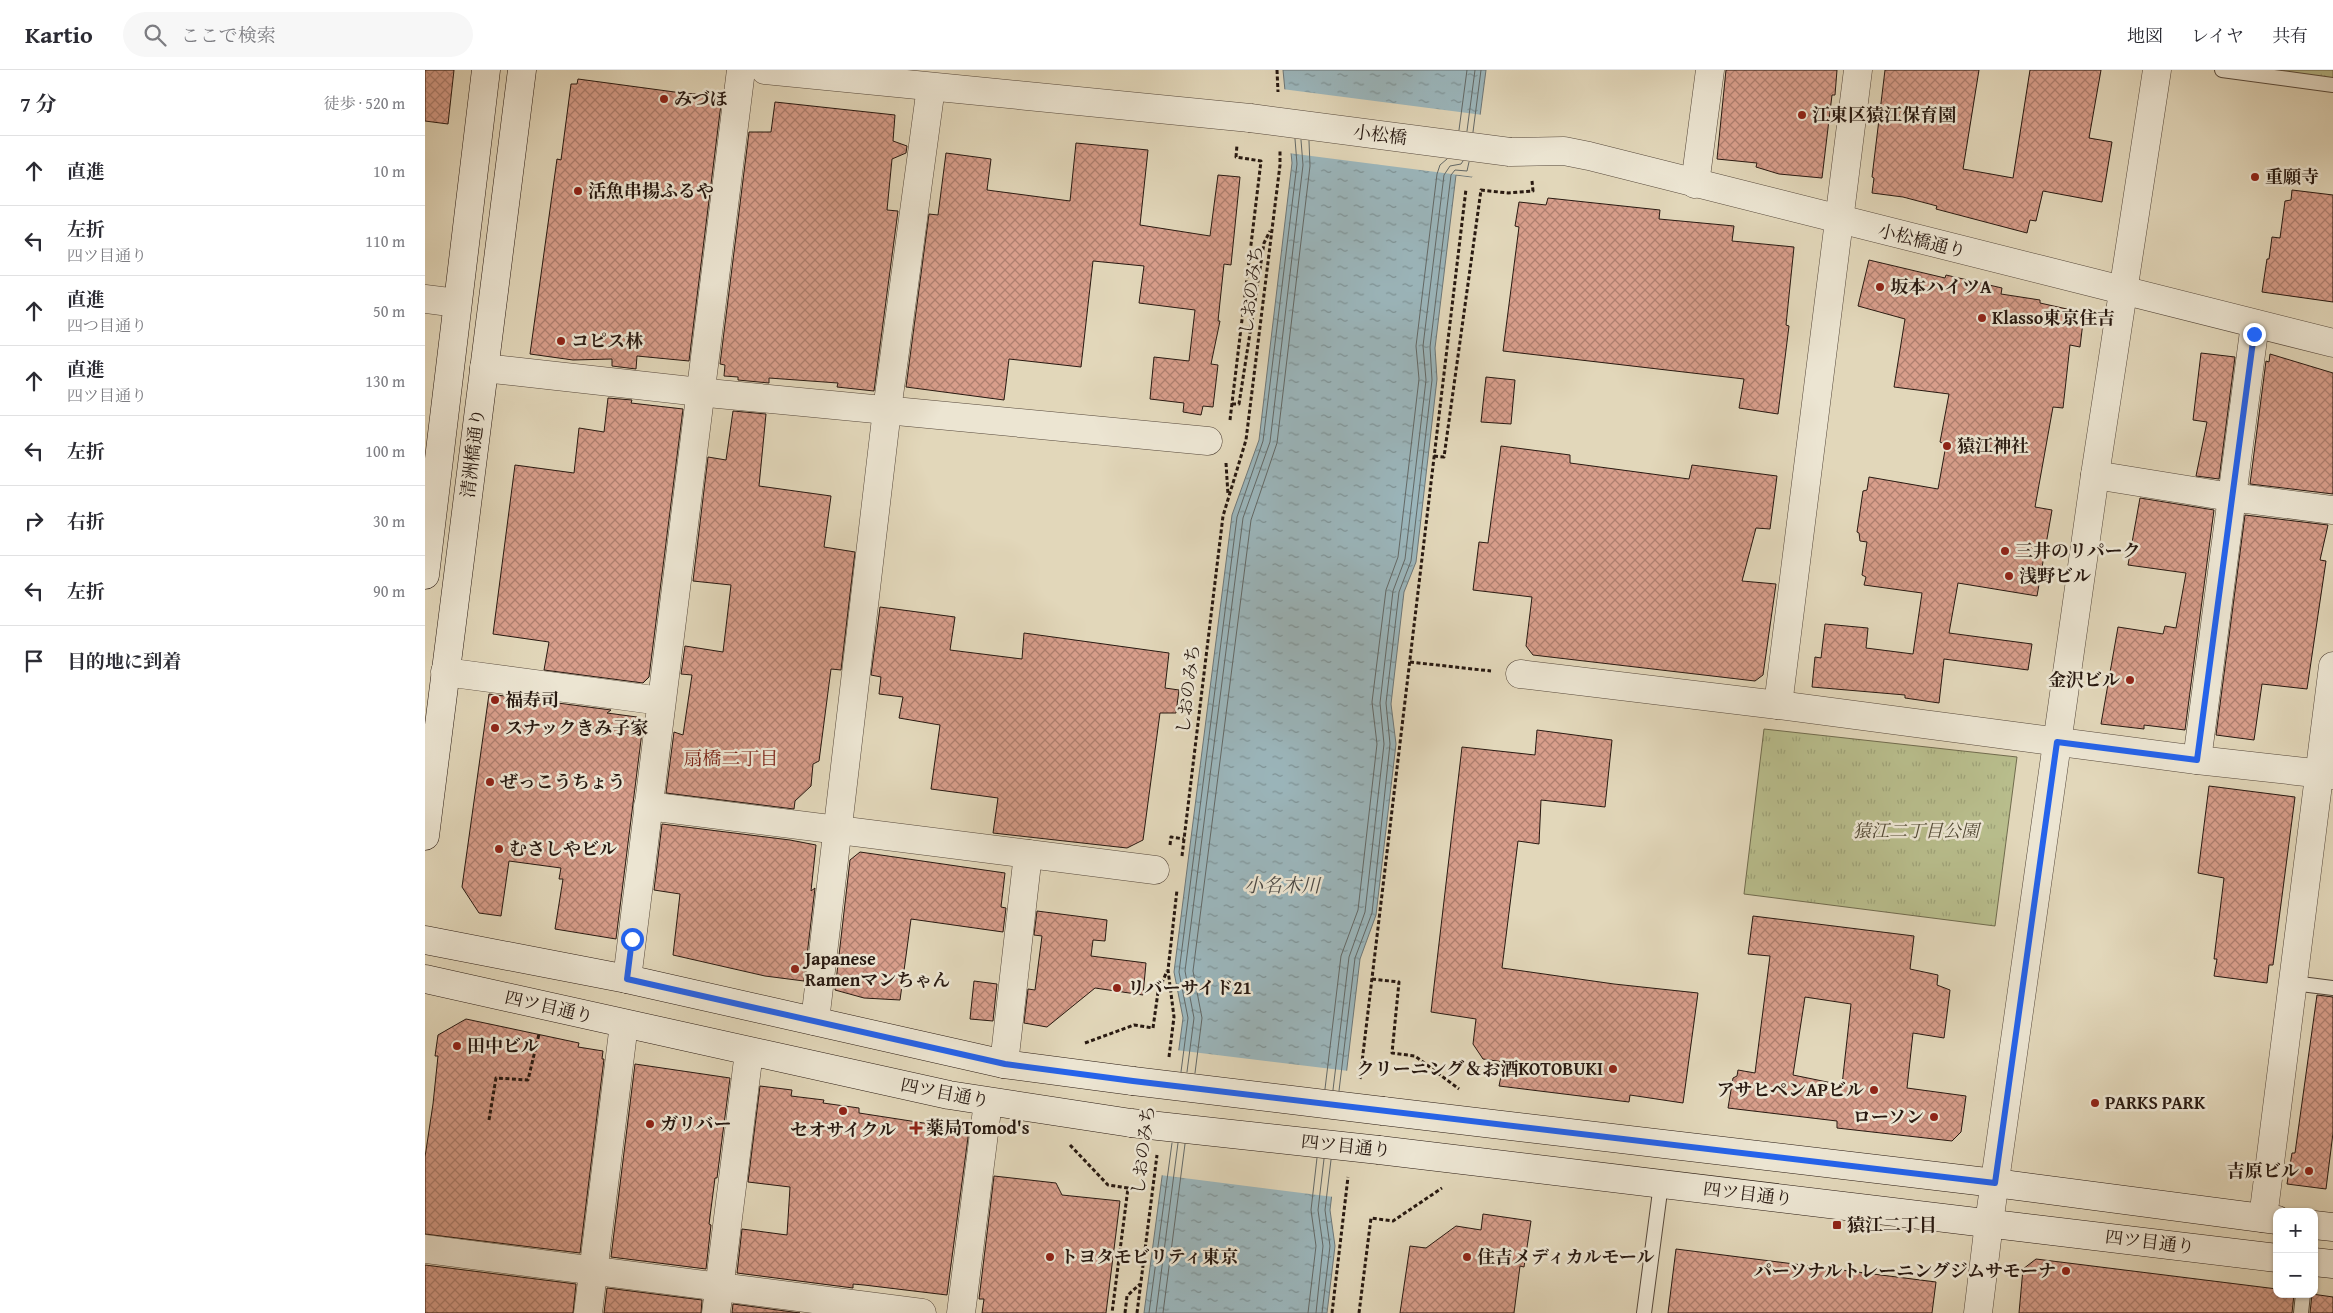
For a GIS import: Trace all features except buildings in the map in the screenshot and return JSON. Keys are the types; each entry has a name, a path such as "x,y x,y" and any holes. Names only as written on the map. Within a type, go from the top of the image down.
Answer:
{"street":[{"name":"清洲橋通り","path":"425,575 431,477 457,303 486,70"},
{"name":"清洲橋通り","path":"425,836 522,70"},
{"path":"627,979 741,70"},
{"name":"小松橋","path":"765,70 931,87 1244,129 1510,152"},
{"path":"1695,184 1710,70"},
{"path":"1778,705 1858,70"},
{"path":"1978,1313 1989,1223 2095,475 2157,70"},
{"path":"815,1021 887,410 931,87"},
{"name":"小松橋通り","path":"1510,152 1564,151 2333,343"},
{"path":"425,299 457,303"},
{"path":"2197,760 2255,324"},
{"path":"483,368 887,410 1217,449"},
{"path":"2095,475 2231,497 2333,510"},
{"path":"425,940 627,979 1005,1064 1133,1081 1995,1183 2270,1219 2293,983 2327,774 2333,666"},
{"path":"445,672 661,701"},
{"path":"1520,674 1778,705 2197,760 2327,774"},
{"path":"648,806 1155,870"},
{"path":"1005,1064 1028,854"},
{"name":"四ツ目通り","path":"425,979 749,1052 988,1102 1131,1123 1379,1150 2273,1258"},
{"path":"588,1313 624,1024"},
{"path":"718,1300 749,1052"},
{"path":"961,1313 988,1102"},
{"path":"2318,1225 2333,1227"},
{"path":"425,1249 593,1271 718,1300 922,1313"},
{"path":"2318,1262 2333,1264"}],"lane":[{"path":"2222,70 2278,74 2333,85"},
{"path":"2293,983 2333,988"},
{"path":"1644,1313 1649,1262 1661,1184"},
{"path":"2301,1313 2303,1298"}],"path":[{"path":"1277,70 1278,99"},
{"path":"1229,423 1261,160 1236,157 1244,129"},
{"name":"しおのみち","path":"1181,858 1223,516 1246,440 1280,165 1279,146"},
{"path":"1434,456 1444,457 1481,190 1508,193 1533,191 1531,172"},
{"path":"1359,1087 1466,189"},
{"path":"1232,404 1239,404 1264,243 1272,227"},
{"path":"1217,449 1229,498"},
{"path":"1410,662 1479,670"},
{"path":"1171,837 1184,839"},
{"path":"1168,1067 1174,1017 1168,970 1178,886"},
{"path":"1079,1045 1134,1025 1153,1028 1158,992 1168,970"},
{"path":"1372,979 1399,982 1392,1053 1415,1056 1461,1091 1452,1090"},
{"path":"489,1120 496,1078 529,1080 540,1028"},
{"path":"1070,1144 1108,1185 1128,1188 1112,1313"},
{"name":"しおのみち","path":"1137,1313 1158,1145"},
{"path":"1332,1313 1348,1176"},
{"path":"1359,1313 1371,1218 1393,1221 1444,1187"},
{"path":"1125,1313 1127,1296 1140,1283"}],"green space":[{"path":"2284,70 2333,70 2333,80 2283,73"},
{"name":"猿江二丁目公園","path":"1764,729 2017,757 1995,926 1744,894"}],"water":[{"name":"小名木川","path":"1283,70 1486,70 1472,177 1456,175 1435,348 1437,379 1416,562 1404,592 1391,704 1396,744 1376,915 1360,959 1330,1210 1335,1246 1327,1313 1144,1313 1183,1018 1174,972 1232,515 1259,440 1292,163"}],"pier":[{"path":"1282,89 1483,115 1475,177 1288,153"},
{"path":"1176,1050 1349,1071 1334,1197 1160,1175"}],"place":[{"name":"みづほ","path":"664,99"},
{"name":"江東区猿江保育園","path":"1802,115"},
{"name":"重願寺","path":"2255,177"},
{"name":"活魚串揚ふるや","path":"578,191"},
{"name":"坂本ハイツA","path":"1880,287"},
{"name":"Klasso東京住吉","path":"1982,318"},
{"name":"コピス林","path":"561,341"},
{"name":"猿江神社","path":"1947,446"},
{"name":"三井のリパーク","path":"2005,551"},
{"name":"浅野ビル","path":"2009,576"},
{"name":"金沢ビル","path":"2130,680"},
{"name":"福寿司","path":"495,700"},
{"name":"スナックきみ子家","path":"495,728"},
{"name":"ぜっこうちょう","path":"490,782"},
{"name":"むさしやビル","path":"499,849"},
{"name":"Japanese Ramenマンちゃん","path":"795,969"},
{"name":"リバーサイド21","path":"1117,988"},
{"name":"田中ビル","path":"457,1046"},
{"name":"クリーニング＆お酒KOTOBUKI","path":"1613,1069"},
{"name":"アサヒペンAPビル","path":"1874,1090"},
{"name":"PARKS PARK","path":"2095,1103"},
{"name":"セオサイクル","path":"843,1111"},
{"name":"ローソン","path":"1934,1117"},
{"name":"ガリバー","path":"650,1124"},
{"name":"薬局Tomod's","path":"916,1128"},
{"name":"吉原ビル","path":"2309,1171"},
{"name":"猿江二丁目","path":"1837,1225"},
{"name":"トヨタモビリティ東京","path":"1050,1257"},
{"name":"住吉メディカルモール","path":"1467,1257"},
{"name":"パーソナルトレーニングジムサモーナ","path":"2066,1271"}],"district":[{"name":"扇橋二丁目","path":"731,758"}],"route":[{"path":"632,939 627,979 1005,1064 1133,1081 1995,1183 2057,742 2197,760 2254,334"}]}
